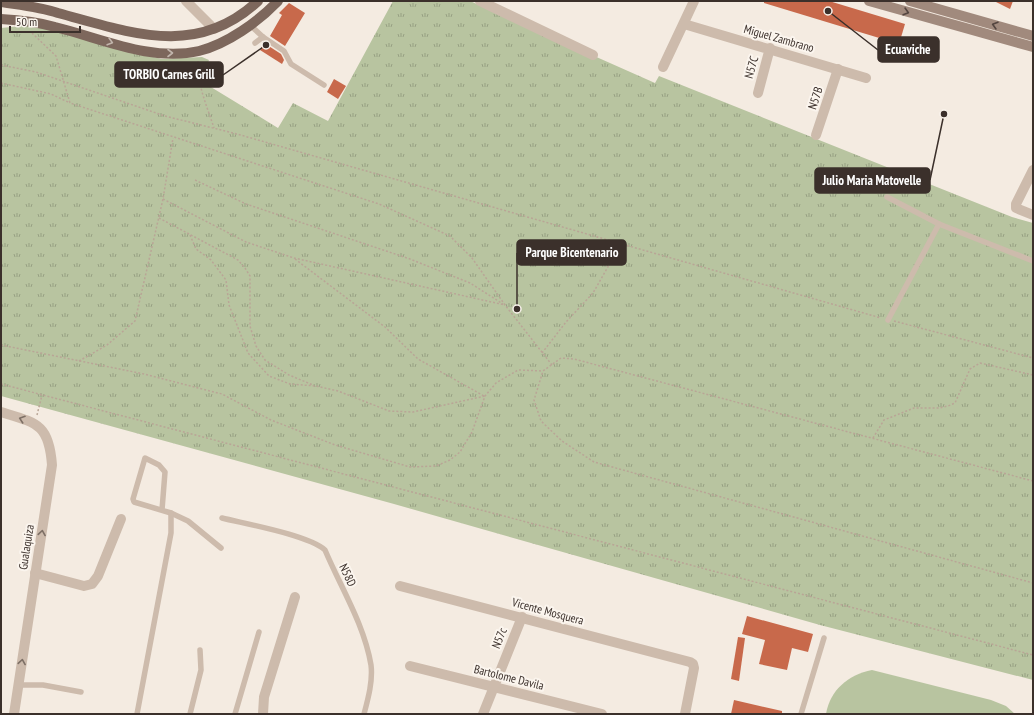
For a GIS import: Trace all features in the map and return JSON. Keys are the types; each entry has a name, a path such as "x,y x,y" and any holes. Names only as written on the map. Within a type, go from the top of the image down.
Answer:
{"main road":[{"path":"1,2 66,15 150,36 169,38 198,34 214,29 245,13 258,1"},
{"path":"1,19 19,20 62,28 131,48 167,53 199,51 225,40 251,26 278,1"},
{"path":"869,1 1033,47"},
{"path":"916,2 1033,36"},
{"path":"62,28 66,15"}],"street":[{"path":"186,1 214,29"},
{"path":"480,1 593,55"},
{"path":"663,67 694,1"},
{"name":"Miguel Zambrano","path":"684,24 770,48 866,78"},
{"name":"N57C","path":"758,93 770,48"},
{"name":"N57B","path":"816,135 838,69"},
{"path":"1033,170 1016,204 1016,208 1020,211 1033,215"},
{"name":"Gualaquiza","path":"1,412 30,422 40,429 48,438 52,465 14,714"},
{"path":"35,573 84,586 92,584 98,576 121,519"},
{"name":"Vicente Mosquera","path":"400,586 690,662 693,664 694,668 685,714"},
{"path":"263,714 264,697 295,597"},
{"name":"N57c","path":"483,714 522,617"},
{"name":"Bartolome Davila","path":"410,666 493,686 568,710 602,714"}],"lane":[{"path":"251,26 262,37 284,51 291,64 324,84"},
{"path":"255,43 262,37"},
{"path":"887,197 939,224 1033,262"},
{"path":"888,320 939,224"},
{"path":"162,510 165,472 159,465 145,458 133,499 134,502 171,513 188,521 221,548"},
{"path":"137,714 172,533 171,513"},
{"name":"N58D","path":"222,518 284,533 316,544 325,550 360,627 371,665 370,690 364,714"},
{"path":"235,714 259,632"},
{"path":"801,714 824,638"},
{"path":"190,714 201,670 200,650"},
{"path":"18,685 43,685 81,692"}],"path":[{"path":"19,20 56,56 65,82 70,103"},
{"path":"199,51 198,80 214,128"},
{"path":"1,65 36,72 165,116 214,128 888,320 1033,358"},
{"path":"1,83 51,94 70,103 173,138 379,204 450,236 472,258 505,305 552,365"},
{"path":"80,361 107,346 136,321 163,199 173,138"},
{"path":"195,180 246,204 423,264 470,284 505,305"},
{"path":"163,199 246,242 294,258 505,305"},
{"path":"159,218 238,260 250,276 250,326 256,346 266,360 289,375 316,386"},
{"path":"190,235 196,249 211,260 226,280 229,305 248,353 269,376 290,384 316,386 338,391 389,411 413,412 485,396"},
{"path":"542,352 566,322 593,293 622,244"},
{"path":"294,258 385,327 418,359 485,396"},
{"path":"1,345 144,374 222,394 271,420 335,445 410,467 436,466 450,460 460,452 472,432 485,396 496,383 518,370 544,371"},
{"path":"1033,481 574,359 561,358 544,371 534,400 541,421 562,442 594,462 1033,583"},
{"path":"873,438 884,420 914,408 939,408 948,406 955,402 970,369 980,363 1033,375"},
{"path":"1,384 1033,655"},
{"path":"40,429 37,411 43,395"}],"green space":[{"path":"393,1 470,1 655,83 659,76 1012,217 1033,223 1033,680 820,625 394,504 1,396 1,28 32,25 161,59 202,57 209,60 201,81 278,128 293,103 328,121"},
{"path":"872,670 991,700 1006,706 1015,714 826,714 828,705 836,691 842,685 863,672"}],"building":[{"path":"764,1 829,1 905,24 899,44 764,3"},
{"path":"994,1 1013,1 1010,9"},
{"path":"289,3 305,13 285,46 270,36 282,15 279,13"},
{"path":"264,43 281,54 284,60 282,64 260,50"},
{"path":"334,79 346,86 338,99 327,92"},
{"path":"747,616 813,634 808,652 792,648 787,670 759,664 765,640 742,634"},
{"path":"738,637 745,638 739,681 731,679"},
{"path":"734,700 782,711 782,714 731,714"}],"place":[{"name":"Ecuaviche","path":"828,11"},
{"name":"TORBIO Carnes Grill","path":"266,45"},
{"name":"Julio Maria Matovelle","path":"944,114"},
{"name":"Parque Bicentenario","path":"517,309"}]}
